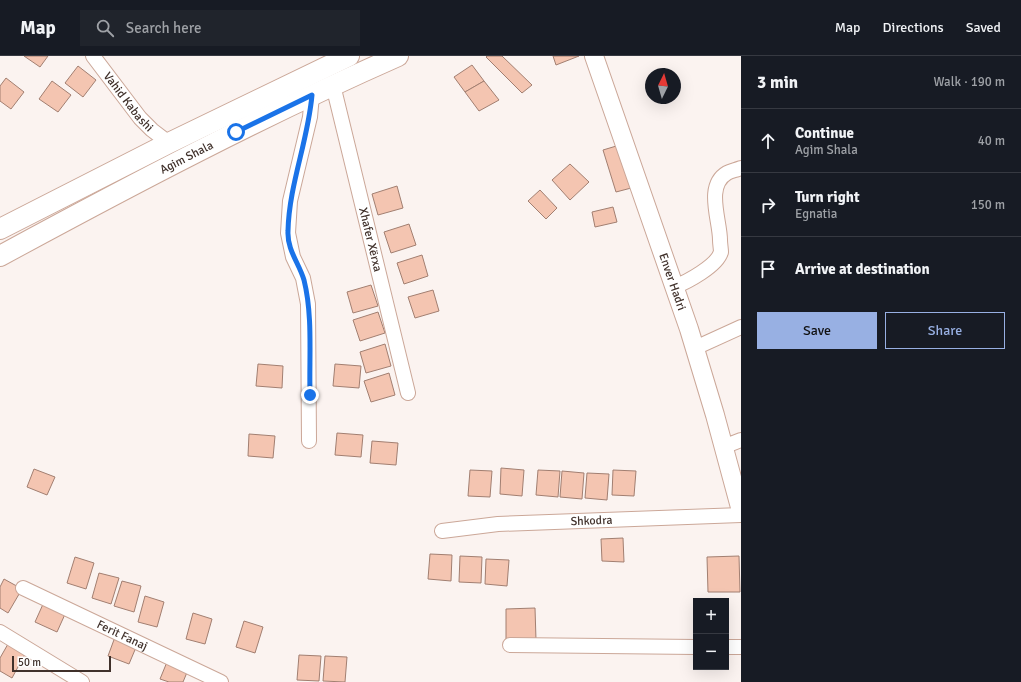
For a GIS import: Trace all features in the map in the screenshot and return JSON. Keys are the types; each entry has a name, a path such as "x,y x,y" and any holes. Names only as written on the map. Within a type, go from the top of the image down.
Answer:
{"main road":[{"name":"Agim Shala","path":"0,229 169,143 349,56"},
{"name":"Agim Shala","path":"0,256 190,155 333,85 398,56"}],"street":[{"name":"Vahid Kabashi","path":"93,56 140,118 152,130 169,143"},
{"name":"Enver Hadri","path":"594,56 695,348 741,511"},
{"name":"Xhafer Xërxa","path":"333,85 408,394"},
{"path":"309,441 308,304 303,278 292,257 288,233 290,201 310,117 312,95"},
{"path":"674,287 691,280 714,262 720,253 720,235 714,197 718,182 726,173 741,168"},
{"path":"695,348 741,327"},
{"path":"723,447 741,440"},
{"name":"Shkodra","path":"442,531 498,524 741,515"},
{"name":"Ferit Fanaj","path":"23,588 221,682"},
{"path":"0,632 82,682"},
{"path":"510,645 693,647"},
{"path":"729,647 741,647"}],"building":[{"path":"24,56 48,56 40,67"},
{"path":"502,56 532,85 522,93 486,57"},
{"path":"553,56 579,56 556,65"},
{"path":"472,65 484,81 465,92 454,77"},
{"path":"78,66 96,80 83,97 65,83"},
{"path":"6,78 24,92 11,109 0,101 0,86"},
{"path":"52,81 71,95 58,112 39,99"},
{"path":"484,81 499,100 479,111 465,92"},
{"path":"623,144 635,187 616,192 603,150"},
{"path":"570,164 589,182 570,200 552,180"},
{"path":"397,186 403,208 378,215 372,194"},
{"path":"540,190 557,208 546,219 528,201"},
{"path":"613,207 617,222 595,227 592,212"},
{"path":"409,224 416,245 391,253 384,232"},
{"path":"422,255 428,276 404,284 397,263"},
{"path":"371,285 378,306 353,313 347,292"},
{"path":"433,290 439,311 415,318 408,297"},
{"path":"378,312 385,333 360,341 353,320"},
{"path":"385,344 391,366 366,373 360,352"},
{"path":"258,364 283,366 282,388 256,386"},
{"path":"335,364 361,366 359,388 333,386"},
{"path":"389,373 395,395 371,402 364,381"},
{"path":"337,433 363,435 361,457 335,455"},
{"path":"249,434 275,436 273,458 248,456"},
{"path":"372,441 398,443 396,465 370,463"},
{"path":"501,468 524,470 522,496 500,494"},
{"path":"34,469 55,477 47,495 27,487"},
{"path":"470,470 492,471 490,497 468,496"},
{"path":"538,470 560,471 558,497 536,495"},
{"path":"613,470 636,471 634,496 612,495"},
{"path":"562,471 584,473 582,499 560,497"},
{"path":"587,473 609,474 607,500 585,498"},
{"path":"623,538 624,562 602,561 601,539"},
{"path":"430,554 452,555 451,581 428,579"},
{"path":"460,556 482,557 481,583 459,582"},
{"path":"739,556 740,592 708,592 707,557"},
{"path":"75,557 94,563 86,589 67,583"},
{"path":"486,559 509,560 507,586 485,584"},
{"path":"99,573 119,578 111,604 92,598"},
{"path":"4,579 22,589 8,613 0,608 0,587"},
{"path":"122,581 141,586 134,612 114,606"},
{"path":"145,596 164,602 157,627 138,622"},
{"path":"44,602 66,612 57,632 35,622"},
{"path":"535,608 536,640 506,641 506,609"},
{"path":"193,613 212,619 205,644 186,639"},
{"path":"244,621 263,627 255,653 236,647"},
{"path":"115,637 137,645 129,664 108,656"},
{"path":"8,644 25,654 12,678 0,671 0,658"},
{"path":"299,655 321,656 319,681 297,680"},
{"path":"325,656 347,657 345,682 323,681"},
{"path":"167,662 188,670 183,682 169,682 160,679"}],"route":[{"path":"236,132 312,95 310,117 290,201 288,233 292,257 303,278 308,304 310,395"}]}
